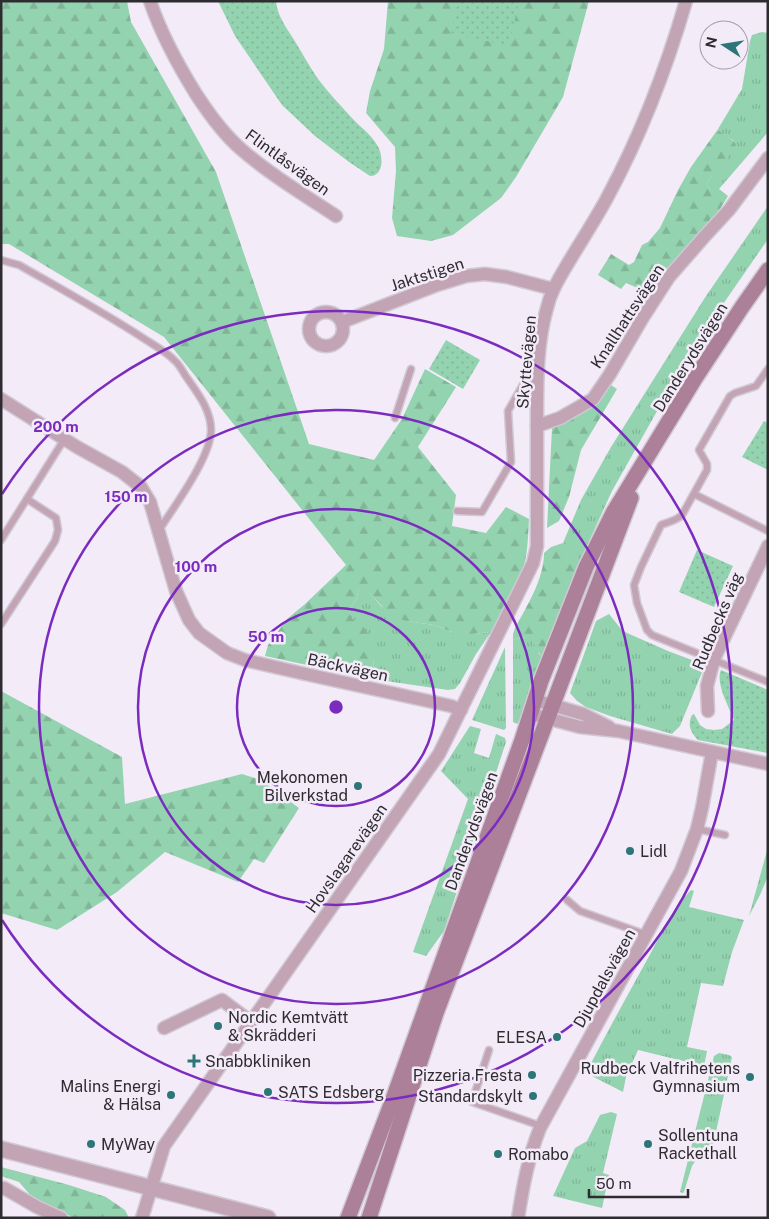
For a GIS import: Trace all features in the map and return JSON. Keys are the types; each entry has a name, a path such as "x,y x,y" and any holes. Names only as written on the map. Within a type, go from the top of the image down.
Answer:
{"main road":[{"name":"Danderydsvägen","path":"348,1218 392,1102 535,700 586,567 613,513 694,380 768,270"},
{"name":"Danderydsvägen","path":"369,1218 436,1013 644,464"}],"street":[{"name":"Flintlåsvägen","path":"150,1 176,60 209,114 223,132 240,149 276,177 336,216"},
{"name":"Skyttevägen","path":"461,710 533,563 537,546 538,370 547,307 553,289 606,200 649,111 665,70 686,1"},
{"name":"Knallhattsvägen","path":"537,426 560,418 593,399 669,277 729,210 768,158"},
{"name":"Jaktstigen","path":"342,322 437,285 466,276 485,274 508,277 553,289"},
{"name":"Bäckvägen","path":"1,398 77,448 122,472 141,487 150,502 176,591 189,620 199,633 227,653 245,660 451,706 461,710"},
{"name":"Rudbecks väg","path":"708,710 707,686 714,659 768,546"},
{"path":"535,700 550,712 580,728 618,732 768,764"},
{"name":"Hovslagarevägen","path":"142,1218 164,1146 439,754 461,710"},
{"path":"531,714 550,712"},
{"name":"Djupdalsvägen","path":"518,1218 525,1174 541,1126 681,871 697,829 712,752"},
{"path":"164,1028 222,1000 251,1022"},
{"path":"1,1149 268,1218"},
{"path":"4,1188 61,1218"},
{"path":"172,1194 235,1218"}],"lane":[{"path":"1,260 19,265 119,322 174,359 202,399 211,430 207,446 191,480 158,531"},
{"path":"395,418 411,369"},
{"path":"768,369 756,386 730,396 699,450 707,464 707,470 682,516 660,525 634,585 637,603 647,630 652,635 768,682"},
{"path":"457,511 482,512 501,480 511,462 508,411 528,376 538,370"},
{"path":"1,540 65,440"},
{"path":"694,494 768,531"},
{"path":"1,624 55,541 58,530 56,518 27,499"},
{"path":"697,829 725,835"},
{"path":"567,900 580,911 647,935"},
{"path":"489,1050 472,1102 541,1126"}],"green space":[{"path":"1,1 127,1 131,22 216,172 309,444 374,460 402,419 425,369 456,387 418,447 456,495 452,526 486,533 506,507 529,519 528,543 522,574 491,632 457,634 434,625 392,617 362,585 357,592 358,597 349,609 352,618 361,623 370,636 374,659 372,679 265,656 268,645 287,619 346,565 164,337 9,244 1,244"},
{"path":"218,1 276,1 283,23 318,79 351,117 372,137 377,145 381,153 381,164 375,175 370,176 349,162 315,136 282,105 235,36"},
{"path":"388,1 589,1 563,97 516,177 501,198 453,235 431,241 397,236 392,218 396,171 395,147 366,113 370,91 384,49"},
{"path":"458,1 519,1 509,46 451,33"},
{"path":"762,32 768,33 768,132 719,189 710,189 707,183 734,141 718,129 742,89 745,70 749,70 749,47 752,35"},
{"path":"718,129 736,145 707,183 710,189 719,189 728,196 712,222 675,265 647,292 626,283 621,289 598,275 611,254 629,265 634,262 642,245 648,242 660,228 691,167"},
{"path":"768,206 768,239 692,349 612,491 580,561 575,553 563,543 581,500 611,447 706,296"},
{"path":"446,340 480,360 463,389 429,369"},
{"path":"611,385 617,389 581,450 569,497 559,521 547,528 552,428 592,405"},
{"path":"764,421 768,423 768,470 742,457"},
{"path":"563,543 576,553 580,561 543,656 534,645 533,637 513,640 513,634 538,582 544,553 551,547"},
{"path":"697,550 733,566 714,607 679,592"},
{"path":"362,584 381,606 407,621 434,625 457,634 491,632 455,689 448,690 372,679 374,659 350,616 349,609 358,597 357,592"},
{"path":"609,614 621,629 627,633 705,665 680,726 672,734 586,707 570,693 596,621"},
{"path":"533,637 539,654 543,656 522,716 517,724 513,722 513,640"},
{"path":"505,647 506,728 504,730 472,720"},
{"path":"721,670 768,690 768,753 698,740 693,735 690,722 694,714 700,725 706,729 722,729 734,720 721,688"},
{"path":"1,691 122,757 125,804 242,774 261,780 299,808 264,863 254,859 238,882 165,852 117,892 57,930 1,913"},
{"path":"470,726 481,729 474,753 489,758 496,734 505,738 506,742 444,931 426,956 413,952 468,799 441,771"},
{"path":"768,847 768,876 749,916"},
{"path":"691,890 694,891 689,907 744,920 732,952 723,986 701,983 687,1047 707,1051 704,1066 638,1050 626,1077 623,1092 586,1073 667,922"},
{"path":"719,1053 732,1057 713,1146 698,1157 692,1166 683,1193 680,1192 714,1056"},
{"path":"611,1112 617,1114 603,1173 609,1175 602,1208 553,1196 575,1148 587,1141 600,1115"},
{"path":"1,1167 106,1197 125,1210 129,1218 74,1218 32,1197 19,1182 1,1176"}],"place":[{"name":"Mekonomen Bilverkstad","path":"358,786"},
{"name":"Lidl","path":"630,851"},
{"name":"Nordic Kemtvätt & Skrädderi","path":"218,1026"},
{"name":"ELESA","path":"557,1037"},
{"name":"Snabbkliniken","path":"194,1061"},
{"name":"Pizzeria Fresta","path":"532,1075"},
{"name":"Rudbeck Valfrihetens Gymnasium","path":"750,1077"},
{"name":"SATS Edsberg","path":"268,1092"},
{"name":"Malins Energi & Hälsa","path":"171,1095"},
{"name":"Standardskylt","path":"533,1096"},
{"name":"MyWay","path":"91,1144"},
{"name":"Sollentuna Rackethall","path":"648,1144"},
{"name":"Romabo","path":"498,1154"}]}
